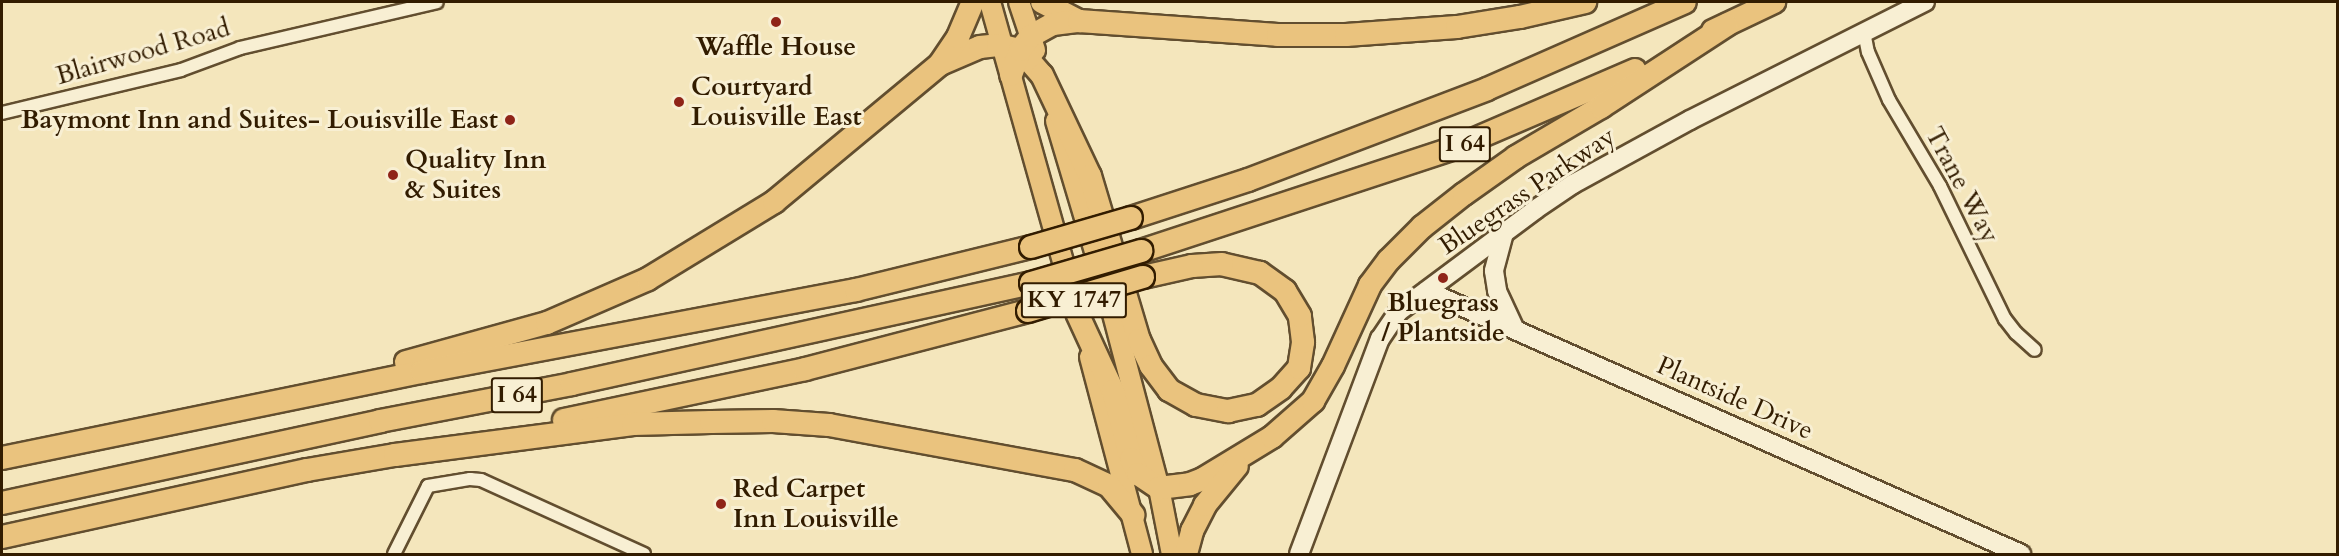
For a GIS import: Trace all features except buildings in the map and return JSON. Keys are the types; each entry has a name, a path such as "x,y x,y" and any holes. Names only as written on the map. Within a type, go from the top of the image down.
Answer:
{"highway":[{"path":"206,418 547,323 648,279 774,202 940,64 958,37 973,2"},
{"path":"1042,2 1079,21"},
{"path":"940,64 980,47 1018,44 1053,24 1079,21 1278,35 1346,35 1457,27 1520,17 1585,2"},
{"name":"I 64","path":"2,458 422,372 856,290 1031,247 1248,180 1487,89 1685,2"},
{"name":"I 64","path":"2,503 369,424 572,384 1031,283 1141,251 1454,148 1603,86 1774,2"},
{"path":"1077,313 1113,391 1138,474 1159,488 1196,481 1272,438 1313,401 1333,366 1370,285 1389,260 1422,227 1516,157 1601,107 1727,25"},
{"path":"395,456 805,369 1028,311 1143,277 1192,266 1222,264 1260,273 1285,291 1300,316 1303,342 1299,368 1281,388 1257,405 1228,411 1196,405 1169,390 1151,366 1139,340 1090,176 1042,75 1018,44"},
{"path":"1011,75 1018,44"},
{"path":"2,537 307,470 633,424 773,422 829,425 966,448 1085,472 1109,486 1133,515"},
{"path":"1186,555 1192,531 1205,505 1250,451"}],"main road":[{"path":"990,2 1018,44"},
{"path":"1018,44 1019,2"},
{"name":"KY 1747","path":"1011,75 1133,515 1142,555"},
{"name":"KY 1747","path":"1042,75 1109,299 1159,488 1172,555"}],"street":[{"name":"Blairwood Road","path":"2,113 181,70 240,48 437,2"},
{"name":"Bluegrass Parkway","path":"1299,555 1385,329 1398,312 1573,184 1629,152 1925,2"},
{"name":"Trane Way","path":"1864,32 1868,51 1889,100 1940,186 2005,319 2016,333 2035,350"},
{"path":"1504,233 1494,272 1497,291 1514,327"},
{"name":"Plantside Drive","path":"1427,291 1514,327 2021,555"},
{"path":"394,555 428,486 470,479 481,480 644,555"}],"place":[{"name":"Waffle House","path":"776,22"},
{"name":"Courtyard Louisville East","path":"679,102"},
{"name":"Baymont Inn and Suites- Louisville East","path":"510,120"},
{"name":"Quality Inn & Suites","path":"393,175"},
{"name":"Bluegrass / Plantside","path":"1443,278"},
{"name":"Red Carpet Inn Louisville","path":"721,504"}]}
